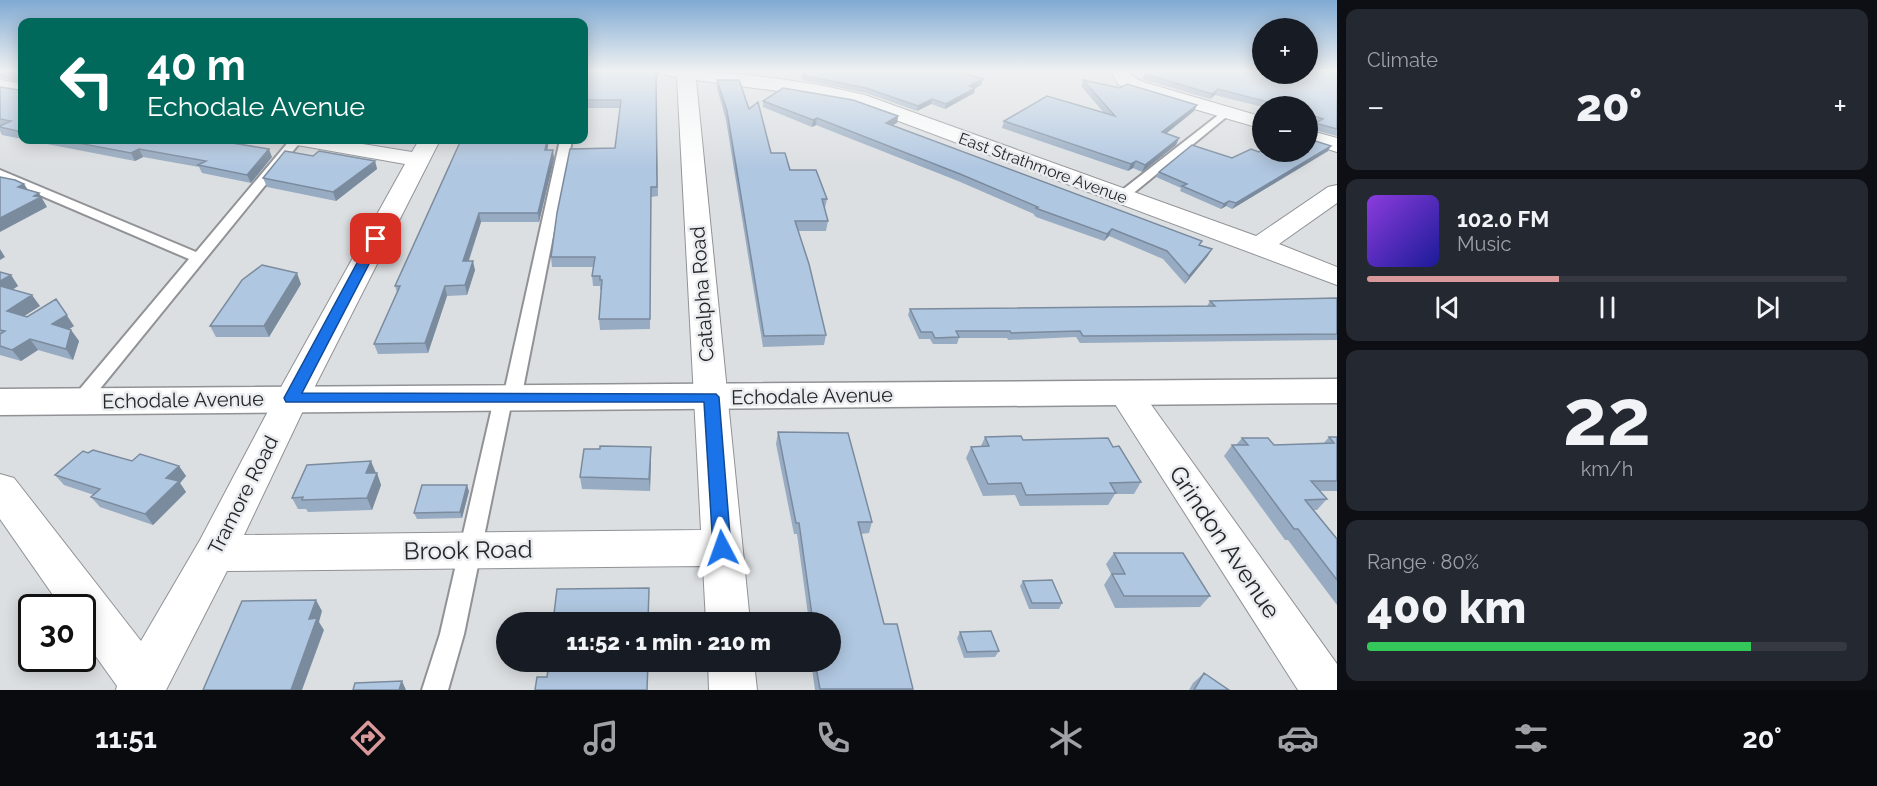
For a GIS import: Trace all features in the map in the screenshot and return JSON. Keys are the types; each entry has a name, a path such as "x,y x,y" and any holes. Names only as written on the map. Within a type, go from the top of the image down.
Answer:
{"main road":[{"name":"Echodale Avenue","path":"0,402 1337,391"}],"street":[{"name":"Catalpha Road","path":"682,103 711,397 727,612"},
{"name":"East Strathmore Avenue","path":"869,103 1259,246 1337,278"},
{"path":"1196,103 1252,120"},
{"path":"1318,139 1337,145"},
{"path":"351,144 423,150"},
{"name":"Tramore Road","path":"142,686 215,553 292,398 423,150"},
{"path":"1259,246 1337,192"},
{"name":"Grindon Avenue","path":"1125,393 1326,690"},
{"path":"7,513 142,686"},
{"name":"Brook Road","path":"215,553 722,548"},
{"path":"732,672 733,690"}],"lane":[{"path":"1121,197 1226,112"},
{"path":"80,401 293,144"},
{"path":"435,690 452,634 565,144"},
{"path":"0,174 198,258"}],"building":[{"path":"0,103 18,103 18,131 0,127 11,121 0,119"},
{"path":"621,103 656,103 657,187 651,187 650,319 599,319 602,280 600,276 592,276 595,257 551,257 570,149 615,148"},
{"path":"724,103 747,103 749,109 758,103 771,153 785,153 790,170 816,170 827,199 822,199 828,221 795,221 809,264 826,335 764,336"},
{"path":"769,103 862,103 898,116 886,123 1202,241 1199,245 1212,249 1189,276 1167,251 1112,229 1107,234 1038,209 1036,208 1038,207 960,174 817,118 813,120"},
{"path":"1035,103 1071,103 1115,116 1104,103 1197,105 1162,132 1179,138 1145,165 1136,161 1131,164 1004,121"},
{"path":"1318,103 1337,103 1337,129 1318,124 1323,119 1318,117"},
{"path":"1318,142 1331,146 1318,154"},
{"path":"83,144 238,144 269,149 247,175 198,165 206,161 139,149 131,153"},
{"path":"459,144 546,144 545,150 553,150 538,213 479,213 463,261 473,261 465,285 445,286 425,343 374,344 400,286 395,286"},
{"path":"1192,145 1232,158 1251,149 1252,162 1304,162 1236,203 1229,201 1224,204 1182,186 1187,184 1159,172"},
{"path":"285,151 313,156 319,151 375,161 333,192 263,178"},
{"path":"0,177 24,184 18,187 39,193 34,196 41,197 0,218"},
{"path":"262,265 297,273 264,326 210,326 242,280"},
{"path":"0,272 11,275 0,281"},
{"path":"0,286 32,295 7,311 27,317 56,299 67,315 52,324 71,330 66,349 30,339 12,350 0,346 0,334 5,331 0,330"},
{"path":"1337,298 1337,334 1083,336 1080,331 1011,333 1010,331 956,331 959,337 935,338 932,332 921,332 910,309 1215,306 1210,301"},
{"path":"778,432 848,433 872,522 858,522 884,624 897,624 913,689 820,689 817,672 841,672 841,612 812,612 799,523 796,523"},
{"path":"1021,436 1023,440 1108,438 1113,447 1119,446 1141,482 1110,483 1116,493 1026,495 1021,483 988,484 971,447 989,446 985,437"},
{"path":"1329,437 1337,437 1337,481 1311,481 1327,499 1305,500 1337,539 1337,580 1298,529 1294,529 1232,445 1248,445 1242,438 1268,438 1274,445 1334,443"},
{"path":"600,446 651,447 649,479 580,477 584,449 600,449"},
{"path":"93,450 132,461 140,454 179,466 166,478 179,481 145,514 91,497 100,489 55,475 83,451 88,453"},
{"path":"371,461 366,473 377,473 367,498 302,500 303,497 292,498 307,465"},
{"path":"422,485 467,485 460,512 414,513"},
{"path":"1114,553 1183,553 1210,596 1124,596 1112,574 1125,574"},
{"path":"1052,580 1062,603 1032,603 1023,581"},
{"path":"649,588 648,612 554,612 557,589"},
{"path":"316,600 309,619 317,618 291,690 203,690 242,601"},
{"path":"991,631 999,651 967,652 960,632"},
{"path":"548,672 648,672 647,690 535,690 537,677 547,677"},
{"path":"1204,673 1229,690 1194,690"},
{"path":"402,681 399,690 353,690 355,683"}],"route":[{"path":"376,239 292,398 711,397 722,548"}]}
